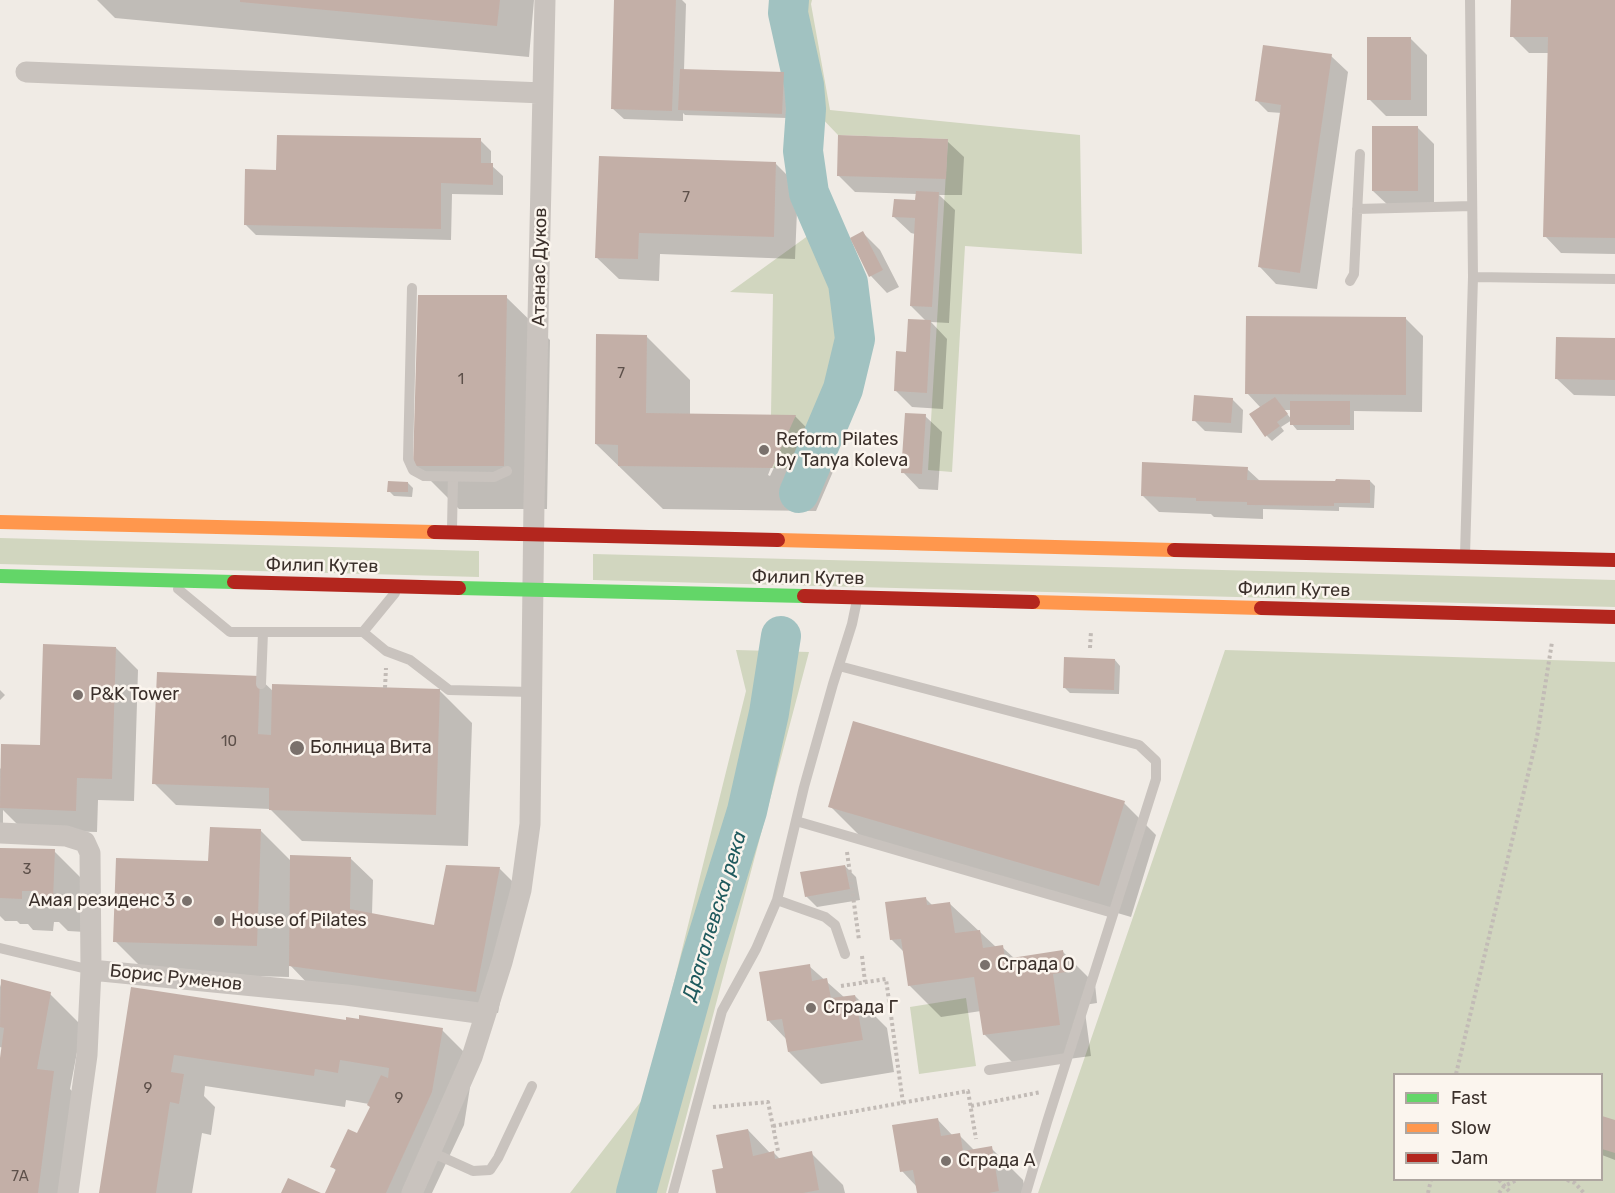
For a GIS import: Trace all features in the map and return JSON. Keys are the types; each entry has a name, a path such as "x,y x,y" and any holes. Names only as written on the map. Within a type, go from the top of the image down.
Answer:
{"main road":[{"name":"Филип Кутев","path":"0,522 1615,560"},
{"name":"Филип Кутев","path":"0,576 1615,616"}],"street":[{"name":"Атанас Дуков","path":"431,1152 472,1057 502,962 521,890 530,824 533,535 545,0"},
{"path":"26,72 543,93"},
{"path":"0,833 66,836 85,842 90,853 91,970"},
{"name":"Борис Руменов","path":"68,1193 87,1055 91,970 346,995 485,1014"},
{"path":"412,1193 431,1152"}],"lane":[{"path":"1465,557 1473,277 1470,0"},
{"path":"1350,281 1354,274 1360,154"},
{"path":"1357,208 1472,206"},
{"path":"1473,277 1615,279"},
{"path":"412,288 408,459 413,470 418,474 453,477 494,477 507,471"},
{"path":"452,532 453,477"},
{"path":"165,580 230,632 363,632 386,651 410,660 449,690 531,692"},
{"path":"363,632 402,586"},
{"path":"672,1193 697,1109 722,1011 756,949 777,900 796,821 852,624 857,597"},
{"path":"261,684 263,632"},
{"path":"839,666 1139,745 1156,761 1156,779 1026,1193"},
{"path":"796,821 1113,914"},
{"path":"777,900 825,917 835,925 845,954"},
{"path":"0,948 91,970"},
{"path":"989,1070 1067,1058"},
{"path":"431,1152 473,1171 490,1170 532,1086"}],"path":[{"path":"1090,648 1091,631"},
{"path":"1456,1073 1537,737 1549,660"},
{"path":"845,836 865,982"},
{"path":"841,986 886,979 903,1103"},
{"path":"971,1106 1057,1089"},
{"path":"773,1126 968,1091 976,1139"},
{"path":"697,1109 768,1102 778,1151"},
{"path":"1500,1181 1511,1193"},
{"path":"1499,1193 1504,1186 1513,1181"},
{"path":"1571,1181 1584,1193"}],"green space":[{"path":"796,0 812,0 830,110 1080,135 1082,254 965,246 952,472 928,470 948,139 838,135 815,111 795,6"},
{"path":"816,230 832,257 844,298 848,343 839,382 799,469 772,468 795,415 771,415 773,294 730,292"},
{"path":"0,538 479,551 479,577 0,564"},
{"path":"593,554 1615,580 1615,607 593,580"},
{"path":"736,650 809,652 666,1193 570,1193 646,1095 746,691"},
{"path":"1225,650 1615,662 1615,1193 1038,1193"},
{"path":"966,998 976,1066 919,1074 910,1007"}],"building":[{"path":"240,0 500,0 497,26 240,2"},
{"path":"614,0 676,0 672,111 611,109"},
{"path":"1511,0 1615,0 1615,238 1543,237 1548,37 1510,37"},
{"path":"1367,37 1411,37 1411,100 1367,100"},
{"path":"1263,45 1332,54 1300,273 1258,267 1281,105 1255,101"},
{"path":"680,69 784,72 782,114 678,110"},
{"path":"1372,126 1418,126 1418,191 1372,191"},
{"path":"277,135 481,138 481,163 493,163 493,185 441,183 441,229 244,225 245,169 276,170"},
{"path":"838,135 948,139 946,179 837,176"},
{"path":"599,156 776,162 774,237 639,233 638,259 595,258"},
{"path":"916,191 939,192 932,307 910,306 915,218 892,217 894,199 915,200"},
{"path":"863,231 883,270 869,277 850,238"},
{"path":"418,295 507,295 504,466 413,466"},
{"path":"1246,316 1406,317 1406,395 1245,394"},
{"path":"908,319 931,320 927,393 894,391 896,351 906,352"},
{"path":"596,334 647,335 646,413 796,415 772,468 618,466 618,445 595,444"},
{"path":"1556,337 1615,338 1615,380 1555,379"},
{"path":"1194,395 1233,398 1231,423 1192,421"},
{"path":"1275,397 1288,414 1277,422 1280,426 1265,437 1249,414"},
{"path":"1290,401 1350,401 1350,425 1290,425"},
{"path":"905,413 926,414 922,474 901,473"},
{"path":"1142,462 1248,467 1247,480 1370,480 1370,503 1334,503 1334,506 1247,505 1247,502 1196,501 1196,498 1141,496"},
{"path":"388,481 408,482 408,492 387,492"},
{"name":"P&K Tower","path":"43,644 116,647 112,779 77,778 76,811 0,808 1,744 40,745"},
{"path":"1064,657 1115,659 1114,690 1063,688"},
{"path":"157,672 260,676 258,734 271,735 272,684 440,689 436,815 269,810 269,788 152,784"},
{"path":"853,721 1125,801 1099,886 828,807"},
{"name":"Амая резиденс 3","path":"210,827 261,829 257,946 113,942 116,858 208,861"},
{"path":"0,848 55,849 53,900 34,900 34,891 22,891 22,899 0,898"},
{"path":"290,855 351,857 350,909 434,925 446,865 500,867 476,992 289,966"},
{"path":"845,865 850,889 805,897 800,872"},
{"name":"Сграда О","path":"926,897 927,905 950,902 955,933 980,930 983,948 1003,945 1005,959 1063,950 1066,972 1053,974 1060,1025 983,1035 974,977 908,986 901,939 890,940 885,902"},
{"name":"Сграда Г","path":"810,964 812,981 827,978 831,998 855,995 863,1040 788,1052 782,1019 767,1021 759,972"},
{"path":"1,979 51,992 37,1069 54,1071 38,1193 0,1193 0,1058 4,1028 0,1027"},
{"path":"131,987 346,1020 346,1017 359,1019 359,1015 443,1028 432,1092 386,1193 325,1193 336,1169 330,1167 348,1129 357,1133 370,1107 367,1105 381,1075 388,1078 389,1068 340,1060 338,1073 315,1069 314,1076 174,1055 171,1072 184,1074 179,1104 170,1102 156,1193 99,1193"},
{"path":"1603,1116 1615,1120 1615,1153 1603,1149"},
{"name":"Сграда А","path":"938,1118 941,1136 960,1133 963,1151 992,1146 999,1191 917,1193 913,1170 900,1172 892,1125"},
{"path":"748,1129 753,1156 774,1151 775,1159 812,1151 819,1190 803,1193 716,1193 712,1170 723,1168 716,1135"},
{"path":"288,1178 321,1193 281,1193"}],"waterway":[{"name":"Драгалевска река","path":"789,0 788,13 804,85 806,109 803,151 809,193 848,283 855,339 843,389 799,493"},
{"name":"Драгалевска река","path":"636,1193 701,959 747,811 769,713 781,636"}],"traffic: fast":[{"path":"0,576 234,582"},
{"path":"459,588 804,596"}],"traffic: slow":[{"path":"0,522 434,532"},
{"path":"778,540 1174,550"},
{"path":"1033,602 1261,608"}],"traffic: jam":[{"path":"434,532 778,540"},
{"path":"1174,550 1615,560"},
{"path":"234,582 459,588"},
{"path":"804,596 1033,602"},
{"path":"1261,608 1615,617"}],"place":[{"name":"Reform Pilates by Tanya Koleva","path":"764,450"},
{"name":"P&K Tower","path":"78,695"},
{"name":"Болница Вита","path":"297,748"},
{"name":"Амая резиденс 3","path":"187,901"},
{"name":"House of Pilates","path":"219,921"},
{"name":"Сграда О","path":"985,965"},
{"name":"Сграда Г","path":"811,1008"},
{"name":"Сграда А","path":"946,1161"}]}
